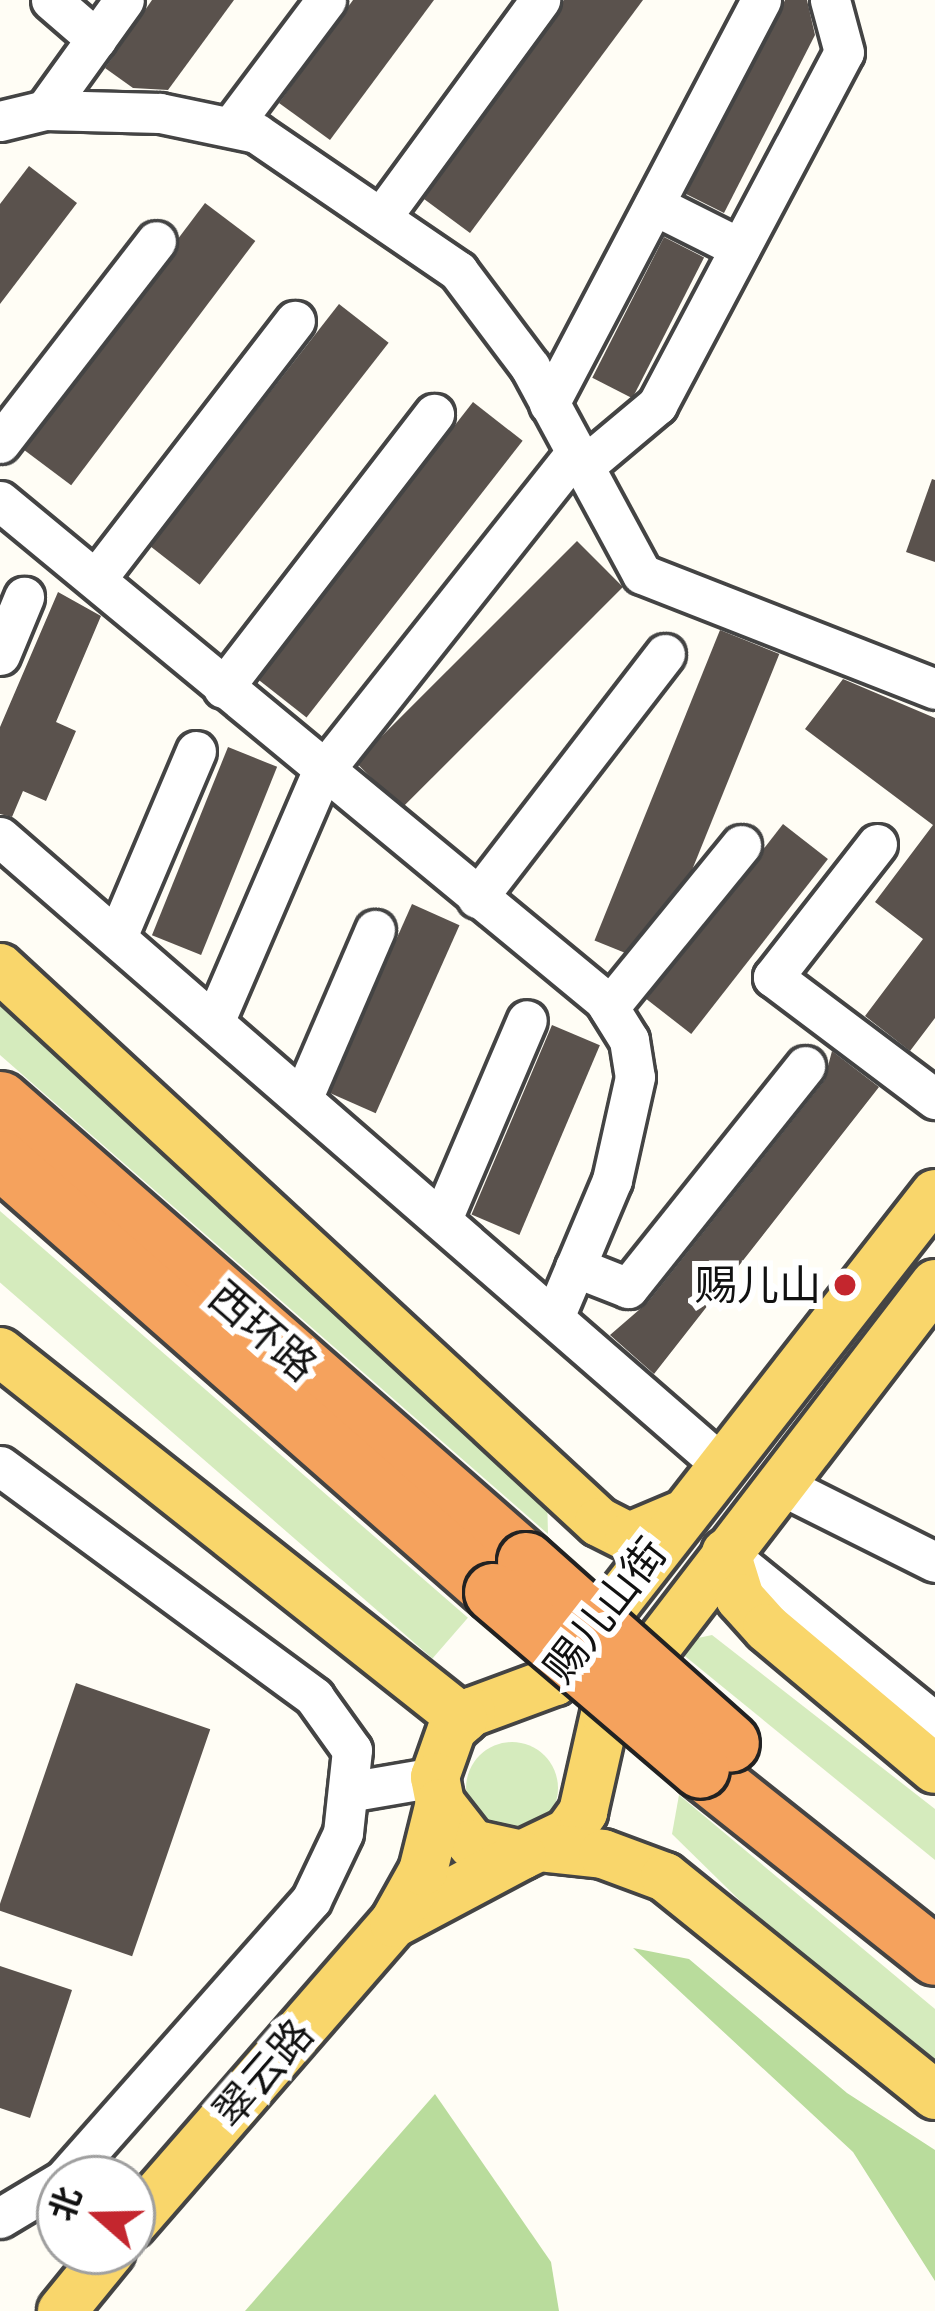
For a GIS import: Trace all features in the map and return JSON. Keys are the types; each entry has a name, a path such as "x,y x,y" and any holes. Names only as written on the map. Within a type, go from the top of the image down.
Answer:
{"highway":[{"name":"西环路","path":"0,1100 509,1576"},
{"name":"西环路","path":"0,1159 509,1576"},
{"path":"509,1576 935,1956"},
{"path":"715,1756 935,1909"}],"main road":[{"path":"0,968 599,1522 629,1537 679,1516"},
{"name":"赐儿山街","path":"463,1719 555,1681 679,1516 935,1195"},
{"name":"赐儿山街","path":"535,1851 583,1812 604,1714 935,1284"},
{"path":"0,1352 463,1719 437,1790 423,1870 394,1923"},
{"path":"726,1553 740,1598 767,1628 935,1768"},
{"path":"437,1790 472,1844 603,1853 665,1877 935,2096"},
{"path":"394,1923 535,1851"},
{"name":"翠云路","path":"156,2196 394,1923"},
{"path":"62,2311 91,2275"}],"street":[{"path":"51,0 96,39"},
{"path":"45,110 124,0"},
{"path":"233,124 326,0"},
{"path":"382,216 541,0"},
{"path":"549,404 761,0"},
{"path":"215,1020 321,774 579,460 657,405 844,52 830,0"},
{"path":"0,121 45,110 233,124 382,216 458,271 549,404 642,574 935,689"},
{"path":"654,205 740,248"},
{"path":"0,443 156,241"},
{"path":"96,579 295,321"},
{"path":"223,688 434,414"},
{"path":"0,501 321,774 609,1007 629,1040 635,1077 612,1180 554,1317"},
{"path":"0,655 24,597"},
{"path":"477,898 664,654"},
{"path":"118,937 196,751"},
{"path":"0,837 721,1464"},
{"path":"877,844 773,977 935,1099"},
{"path":"609,1007 741,845"},
{"path":"302,1097 375,930"},
{"path":"442,1219 527,1020"},
{"path":"574,1267 628,1288 805,1066"},
{"path":"0,1466 314,1697 352,1750 354,1792 311,1900 84,2155"},
{"path":"779,1484 935,1562"},
{"path":"726,1553 935,1722"},
{"path":"354,1792 437,1790"},
{"path":"0,2218 36,2196"}],"green space":[{"path":"0,1003 547,1495 548,1534 0,1055"},
{"path":"0,1211 468,1618 432,1659 0,1283"},
{"path":"712,1635 935,1809 935,1860 670,1644"},
{"path":"512,1742 544,1756 558,1788 544,1820 512,1834 480,1820 466,1788 480,1756"},
{"path":"679,1795 935,2009 935,2064 825,1984 672,1834"},
{"path":"633,1948 689,1959 847,2093 935,2150 935,2281 853,2152"},
{"path":"435,2094 551,2262 559,2311 245,2311"}],"building":[{"path":"152,0 234,0 168,90 133,88 105,68"},
{"path":"353,0 434,0 330,140 279,103"},
{"path":"564,0 643,0 470,233 424,199"},
{"path":"785,0 807,0 815,35 724,213 686,194"},
{"path":"29,166 77,203 0,304 0,204"},
{"path":"205,203 255,241 71,485 21,447"},
{"path":"664,237 704,257 632,398 592,378"},
{"path":"339,304 389,343 200,585 150,546"},
{"path":"473,402 523,441 307,717 257,679"},
{"path":"935,480 935,562 906,552"},
{"path":"577,541 623,587 402,808 356,762"},
{"path":"58,592 101,616 56,722 76,731 46,801 23,791 12,817 0,814 0,727"},
{"path":"720,630 779,654 654,965 595,941"},
{"path":"843,679 935,718 935,1018 910,1051 865,1016 923,939 875,902 933,825 805,729"},
{"path":"228,747 277,767 201,955 152,935"},
{"path":"783,824 828,859 691,1034 646,999"},
{"path":"412,904 460,925 376,1113 328,1092"},
{"path":"552,1025 600,1045 519,1235 472,1215"},
{"path":"832,1051 879,1087 654,1374 610,1335 647,1303 824,1081"},
{"path":"76,1683 210,1729 132,1956 0,1911"},
{"path":"0,1966 72,1990 30,2118 0,2108"}],"place":[{"name":"赐儿山","path":"845,1285"}]}
